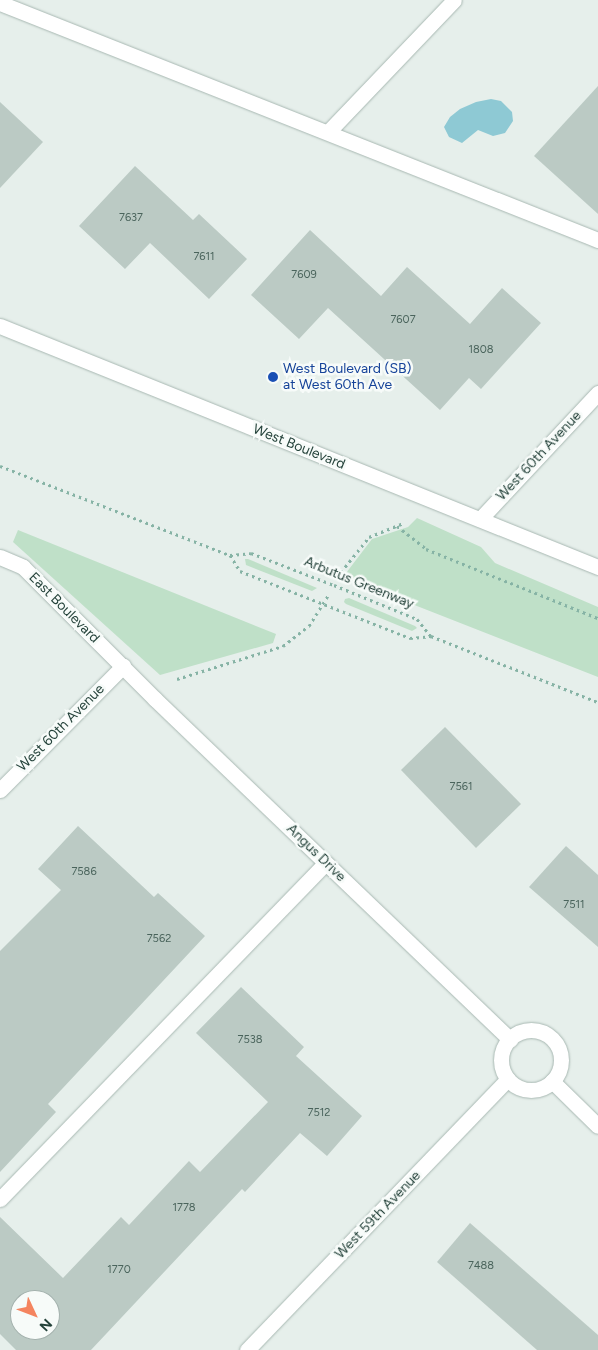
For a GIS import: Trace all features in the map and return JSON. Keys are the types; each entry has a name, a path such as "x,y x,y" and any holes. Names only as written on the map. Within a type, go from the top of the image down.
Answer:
{"street":[{"path":"328,132 454,0"},
{"path":"0,3 598,240"},
{"name":"West Boulevard","path":"0,326 598,567"},
{"name":"West 60th Avenue","path":"480,520 598,393"},
{"name":"East Boulevard","path":"0,557 23,568 123,666"},
{"name":"West 60th Avenue","path":"0,790 123,666"},
{"name":"Angus Drive","path":"123,666 510,1039"},
{"path":"0,1199 326,863"},
{"path":"538,1031 548,1036 555,1043 560,1057 558,1072 552,1081 535,1090 525,1090 515,1086 508,1080 501,1064 501,1054 510,1039 518,1033 538,1031"},
{"name":"West 59th Avenue","path":"247,1350 508,1080"},
{"path":"552,1081 598,1126"}],"path":[{"path":"0,466 230,555 240,571 410,638 431,636 598,702"},
{"path":"338,577 369,537 404,523"},
{"path":"397,526 426,548 598,618"},
{"name":"Arbutus Greenway","path":"230,555 252,554 334,585 417,619 431,636"},
{"path":"174,680 283,646 309,626 329,594"}],"green space":[{"path":"417,518 481,547 495,563 598,607 598,677 343,577 372,539 408,527"},
{"path":"18,530 276,634 273,643 160,675 13,542"},
{"path":"245,559 317,588 312,591 246,565"},
{"path":"349,598 417,628 412,631 346,604 344,602 345,599"}],"water":[{"path":"491,99 501,101 512,112 513,121 505,133 493,136 478,130 462,143 449,137 444,127 450,117 460,109 476,102"}],"building":[{"path":"598,86 598,214 534,156"},
{"path":"0,102 43,142 0,188"},
{"path":"135,166 193,220 199,214 247,259 209,299 150,243 125,269 79,226"},
{"path":"310,230 381,296 407,267 470,324 502,288 541,323 481,389 469,378 440,410 328,308 299,339 251,295"},
{"path":"445,727 521,804 476,848 401,770"},
{"path":"78,826 154,897 158,893 205,936 48,1104 56,1112 0,1172 0,951 61,890 38,869"},
{"path":"566,846 598,875 598,947 529,887"},
{"path":"241,987 304,1047 296,1056 362,1116 327,1156 300,1133 245,1192 242,1189 91,1350 16,1350 0,1334 0,1217 63,1278 121,1217 129,1225 189,1161 200,1172 268,1102 196,1033"},
{"path":"470,1223 598,1335 598,1350 537,1350 437,1262"}],"place":[{"name":"West Boulevard (SB) at West 60th Ave","path":"273,377"}]}
